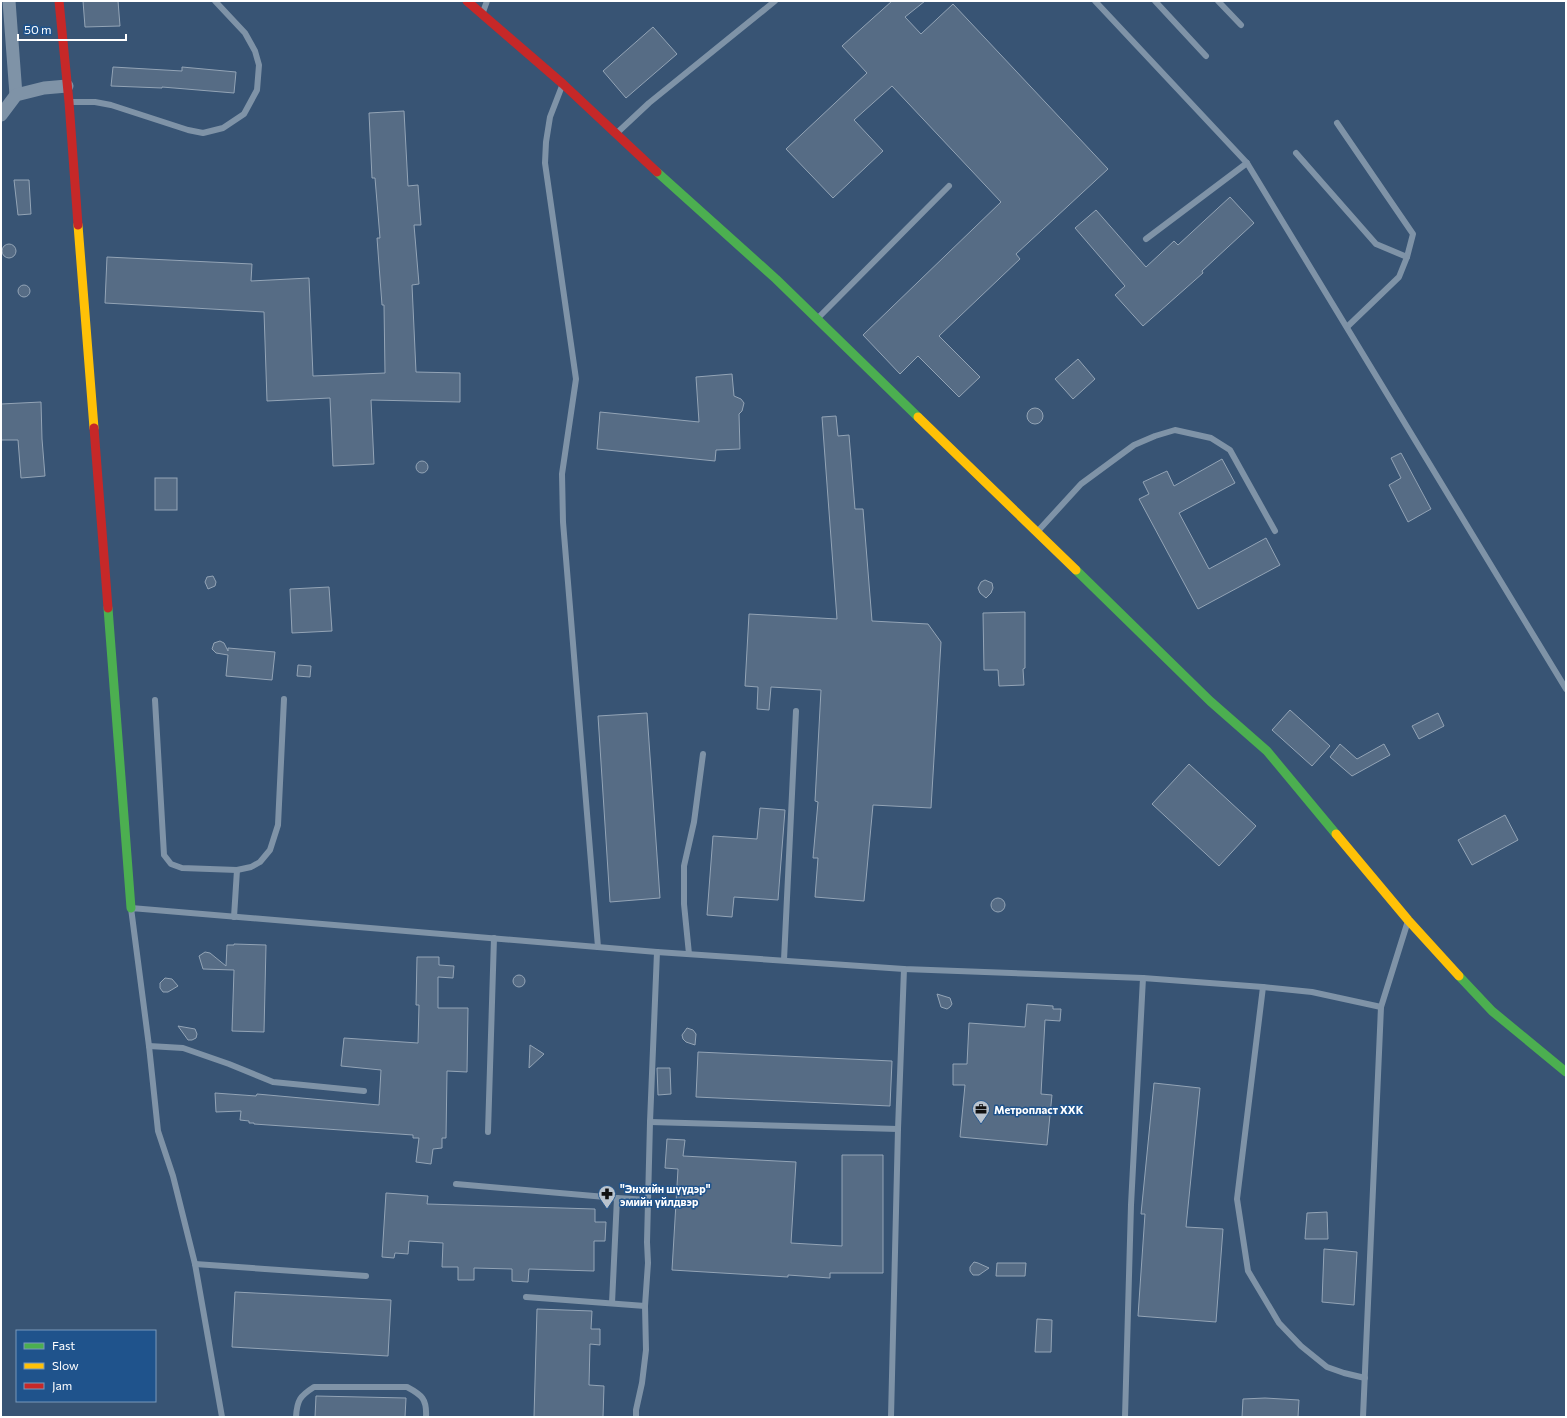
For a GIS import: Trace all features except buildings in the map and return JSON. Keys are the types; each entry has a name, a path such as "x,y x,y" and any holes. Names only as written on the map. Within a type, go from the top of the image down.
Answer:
{"street":[{"path":"9,1 16,95"},
{"path":"59,1 69,102 131,908"},
{"path":"468,1 563,84 649,165 776,279 1210,700 1266,751 1408,920 1492,1011 1566,1072"},
{"path":"1,115 16,95 44,88 67,86"}],"lane":[{"path":"69,102 95,102 111,105 188,130 203,133 223,128 228,125 244,114 257,90 259,65 255,52 245,33 216,1"},
{"path":"482,14 487,1"},
{"path":"616,133 649,103 775,1"},
{"path":"1095,1 1247,163 1566,689"},
{"path":"1155,1 1206,56"},
{"path":"1218,1 1241,24"},
{"path":"563,84 550,117 546,142 545,163 576,379 562,474 563,515 598,947"},
{"path":"1337,123 1413,234 1407,257 1399,277 1347,327"},
{"path":"1296,153 1376,244 1407,257"},
{"path":"1146,239 1247,163"},
{"path":"816,319 949,186"},
{"path":"1037,531 1081,484 1134,445 1155,436 1175,430 1211,438 1230,450 1275,531"},
{"path":"155,700 164,855 171,864 182,868 237,870 251,867 260,862 270,850 278,825 284,699"},
{"path":"784,960 796,711"},
{"path":"689,954 684,904 684,866 694,822 703,754"},
{"path":"234,917 237,870"},
{"path":"222,1417 195,1264 173,1176 158,1131 150,1046 131,908 657,952 904,969 1143,978 1263,987 1312,992 1381,1007"},
{"path":"1363,1417 1381,1007 1408,920"},
{"path":"488,1132 494,938"},
{"path":"636,1417 646,1350 645,1306 648,1263 647,1242 650,1122 657,952"},
{"path":"891,1417 898,1129 904,969"},
{"path":"1125,1417 1131,1205 1143,978"},
{"path":"1263,987 1238,1199 1248,1271 1279,1323 1301,1346 1327,1367 1365,1378"},
{"path":"150,1046 183,1048 273,1082 364,1091"},
{"path":"650,1122 898,1129"},
{"path":"456,1184 648,1200"},
{"path":"612,1303 617,1198"},
{"path":"195,1264 366,1276"},
{"path":"526,1297 645,1306"},
{"path":"296,1417 296,1405 302,1395 314,1387 407,1387 420,1394 427,1406 426,1417"}],"traffic: fast":[{"path":"657,172 776,279 918,417"},
{"path":"1076,570 1210,701 1267,751 1336,834"},
{"path":"108,608 131,908"},
{"path":"1459,976 1492,1011 1566,1072"}],"traffic: slow":[{"path":"78,225 94,428"},
{"path":"918,417 1076,570"},
{"path":"1336,834 1408,920 1459,976"}],"traffic: jam":[{"path":"59,1 69,102 78,225"},
{"path":"467,1 563,84 657,172"},
{"path":"94,428 108,608"}],"place":[{"name":"Метропласт ХХК","path":"981,1124"},
{"name":"\"Энхийн шүүдэр\" эмийн үйлдвэр","path":"607,1209"}]}
